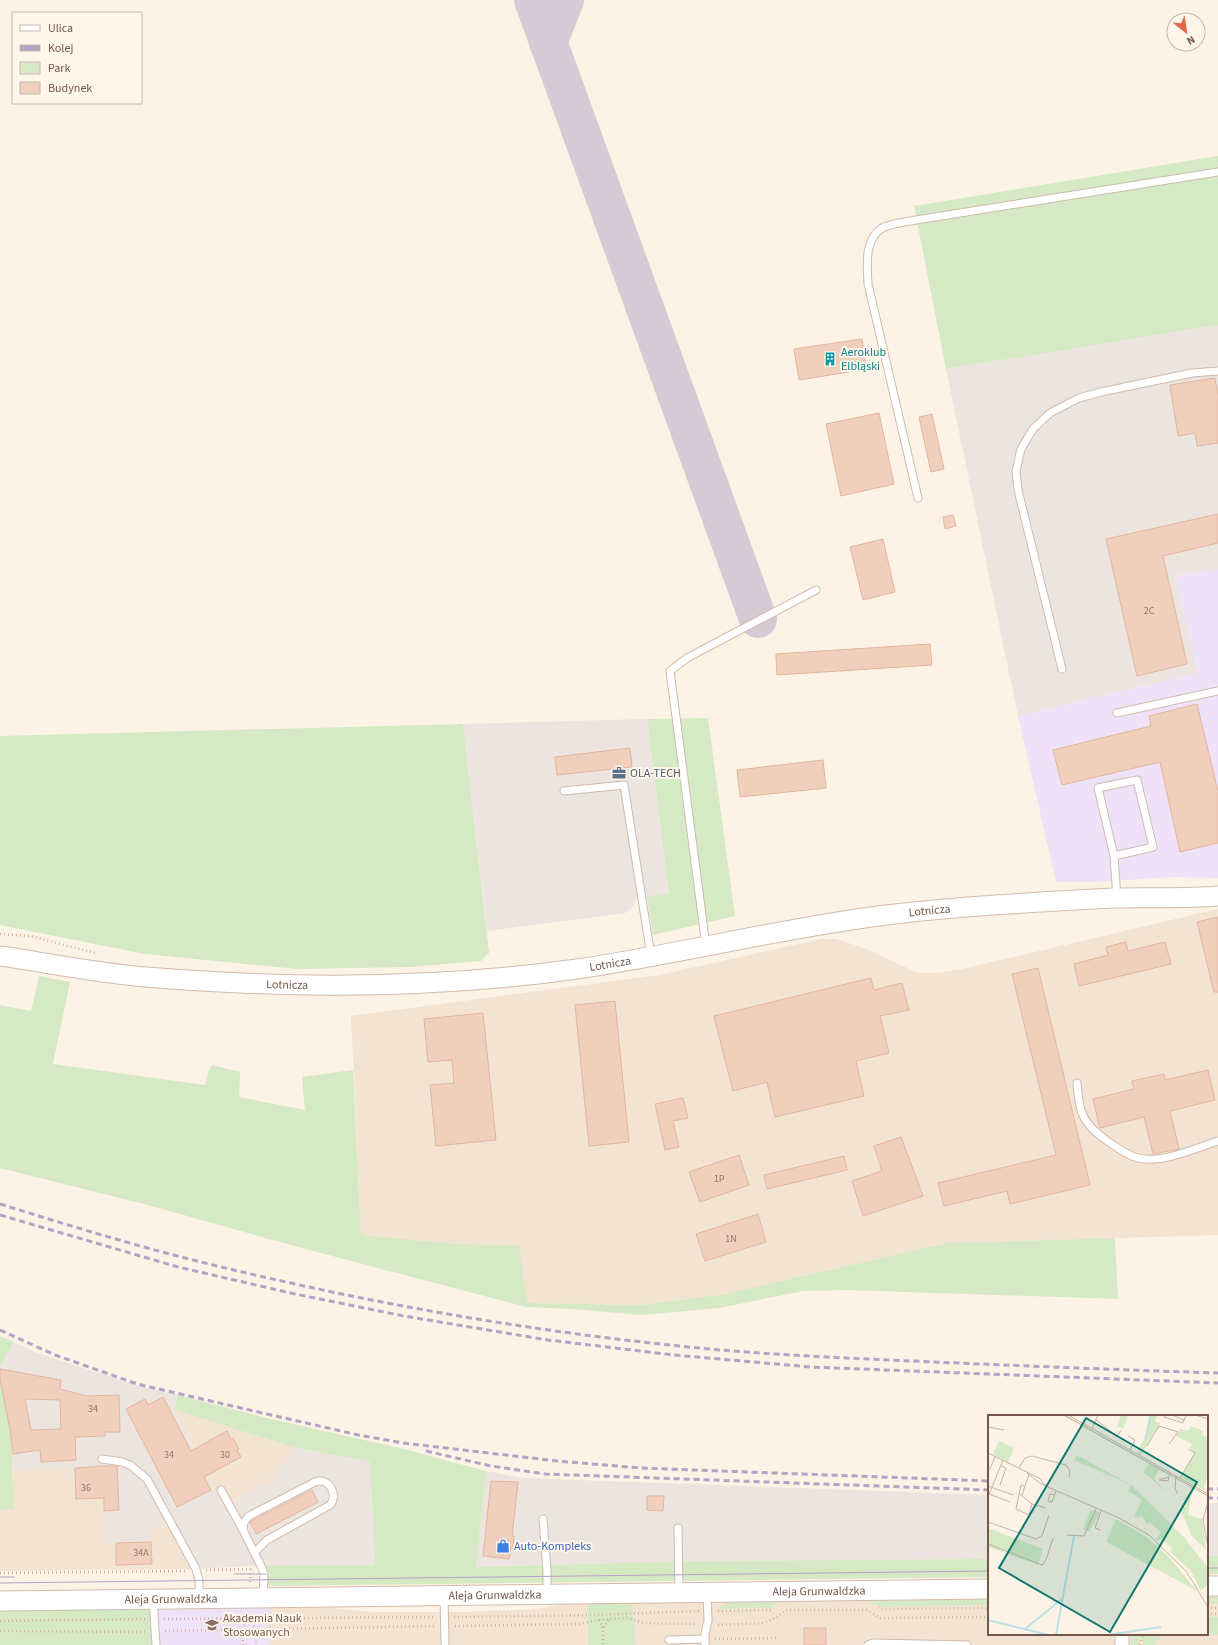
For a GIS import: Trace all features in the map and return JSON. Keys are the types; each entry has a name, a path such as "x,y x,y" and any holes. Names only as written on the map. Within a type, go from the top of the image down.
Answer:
{"street":[{"name":"Lotnicza","path":"0,956 144,977 339,986 406,984 523,975 576,969 795,929 885,915 984,905 1117,898 1218,896"},
{"name":"Aleja Grunwaldzka","path":"0,1601 680,1594 708,1602 988,1589"}],"lane":[{"path":"918,498 868,284 867,255 874,235 883,228 916,220 1218,172"},
{"path":"1062,668 1018,490 1016,471 1020,449 1033,429 1050,413 1079,398 1192,373 1218,371"},
{"path":"706,946 670,671 687,658 816,590"},
{"path":"1117,713 1218,691"},
{"path":"1114,856 1153,847 1137,780 1098,788 1114,856 1117,898"},
{"path":"564,791 624,785 651,956"},
{"path":"1077,1084 1082,1115 1092,1130 1125,1153 1139,1158 1165,1158 1218,1141"},
{"path":"102,1459 122,1462 130,1465 148,1479 196,1571 199,1580 199,1599"},
{"path":"244,1532 243,1524 249,1516 315,1482 324,1481 331,1489 333,1501 330,1505 267,1540 255,1552"},
{"path":"221,1490 255,1552 264,1574 263,1598"},
{"path":"542,1519 547,1571 547,1595"},
{"path":"678,1528 680,1594"},
{"path":"444,1596 445,1643"},
{"path":"153,1599 156,1645"},
{"path":"669,1640 707,1641 708,1602"},
{"path":"868,1645 873,1643 967,1645"}],"path":[{"path":"0,934 30,936 96,954"},
{"path":"0,1573 251,1569"},
{"path":"0,1621 594,1615 708,1602 770,1610"},
{"path":"452,1626 579,1624 598,1620 627,1618 644,1623 708,1625 764,1623 786,1610 867,1610 880,1618 988,1617"},
{"path":"248,1619 256,1629 256,1645"},
{"path":"243,1645 242,1629 248,1619"},
{"path":"598,1620 603,1627 603,1645"},
{"path":"603,1627 609,1620"},
{"path":"0,1631 155,1632 438,1626"},
{"path":"1140,1645 1143,1635"},
{"path":"707,1641 777,1638"}],"shaded area":[{"path":"1218,325 1218,569 1175,576 1198,673 1018,716 946,369"},
{"path":"1218,569 1218,878 1175,877 1095,882 1056,882 1018,716 1198,673 1175,576"},
{"path":"647,719 669,895 636,899 633,907 625,913 487,931 463,724"},
{"path":"1218,909 1218,1235 947,1243 725,1294 644,1305 526,1303 519,1245 458,1244 361,1235 351,1016 659,975 821,939 836,939 864,948 919,973 936,973 958,970"},
{"path":"14,1342 37,1353 136,1385 178,1395 174,1410 222,1505 275,1478 293,1447 370,1462 375,1566 249,1566 196,1569 170,1522 150,1526 151,1542 106,1543 104,1475 72,1476 71,1468 12,1469 13,1454 10,1429 0,1379 0,1365"},
{"path":"174,1410 293,1447 275,1478 222,1505"},
{"path":"72,1468 72,1476 104,1475 106,1543 151,1542 150,1526 170,1522 196,1569 0,1571 0,1509 14,1509 12,1469"},
{"path":"486,1471 523,1478 988,1495 988,1559 694,1561 476,1567"},
{"path":"1208,1503 1218,1503 1218,1556 1208,1556"},
{"path":"1208,1594 1218,1594 1218,1645 636,1645 632,1603 842,1598 988,1597 988,1635 1208,1635"},
{"path":"567,1604 588,1604 588,1645 269,1645 269,1608 330,1608 371,1612 465,1612 536,1609"},
{"name":"Akademia Nauk Stosowanych","path":"269,1608 269,1645 156,1645 154,1609"}],"green space":[{"path":"1218,156 1218,325 946,369 914,206"},
{"path":"708,718 735,916 653,935 647,897 669,894 647,719"},
{"path":"463,724 489,953 481,961 410,967 297,969 145,954 0,925 0,736"},
{"path":"39,976 70,982 53,1064 205,1085 208,1072 212,1065 240,1072 239,1097 305,1110 302,1077 353,1070 361,1235 458,1244 519,1245 527,1303 644,1305 725,1294 947,1243 1115,1238 1118,1299 847,1290 803,1291 719,1308 642,1315 573,1309 526,1307 287,1244 148,1205 0,1168 0,1005 31,1011"},
{"path":"0,1336 14,1342 0,1365"},
{"path":"0,1379 10,1429 13,1454 12,1469 14,1509 0,1509"},
{"path":"178,1395 271,1419 400,1448 486,1471 476,1567 694,1561 988,1559 988,1577 264,1586 261,1566 375,1565 370,1462 293,1447 174,1410"},
{"path":"1208,1556 1218,1556 1218,1574 1208,1574"},
{"path":"1208,1597 1218,1597 1218,1604 1208,1604"},
{"path":"988,1599 988,1605 880,1607 869,1601"},
{"path":"779,1602 769,1608 717,1609 727,1603"},
{"path":"632,1603 636,1645 588,1645 588,1604"},
{"path":"154,1609 156,1645 0,1645 0,1610"},
{"path":"1208,1617 1218,1617 1218,1635 1161,1636 1154,1645 1142,1645 1144,1635 1208,1635"},
{"path":"1131,1635 1140,1635 1137,1645 1131,1645"}],"building":[{"name":"Aeroklub Elbląski","path":"862,339 867,369 799,380 794,349"},
{"path":"1215,378 1218,395 1218,443 1197,446 1195,433 1178,436 1170,385"},
{"path":"879,413 894,484 841,496 826,424"},
{"path":"932,414 944,469 931,472 919,417"},
{"path":"1218,514 1218,543 1163,556 1187,664 1137,676 1106,539"},
{"path":"953,515 956,526 945,529 943,517"},
{"path":"883,539 895,592 863,600 850,547"},
{"path":"930,644 932,665 777,675 776,654"},
{"path":"1197,704 1218,791 1218,843 1180,852 1160,762 1062,785 1053,750 1151,726 1149,716"},
{"path":"630,748 632,767 557,775 555,757"},
{"path":"823,760 826,788 740,797 737,770"},
{"path":"1218,917 1218,992 1214,992 1197,922"},
{"path":"1126,942 1128,951 1165,942 1171,964 1079,986 1074,964 1108,955 1106,947"},
{"path":"1038,968 1090,1185 1010,1204 1007,1191 944,1206 938,1183 1056,1155 1012,974"},
{"path":"871,978 874,990 902,983 909,1010 880,1016 889,1053 856,1061 864,1096 775,1117 767,1082 733,1091 714,1016"},
{"path":"615,1001 629,1142 589,1146 575,1005"},
{"path":"483,1013 496,1140 436,1146 430,1085 454,1083 452,1060 428,1062 424,1019"},
{"path":"1208,1070 1215,1100 1170,1111 1179,1149 1153,1154 1144,1117 1100,1128 1093,1099 1134,1089 1132,1081 1164,1074 1165,1080"},
{"path":"683,1098 688,1118 673,1121 679,1147 665,1150 655,1104"},
{"path":"901,1137 923,1196 863,1216 852,1181 882,1171 874,1146"},
{"path":"739,1155 749,1185 700,1202 689,1172"},
{"path":"844,1156 847,1170 767,1189 764,1175"},
{"path":"758,1214 766,1242 705,1261 696,1234"},
{"path":"0,1369 61,1380 60,1389 87,1396 119,1395 120,1432 105,1432 105,1436 75,1437 76,1460 41,1462 40,1450 13,1454 10,1429 0,1379","holes":["25,1399 60,1400 61,1429 31,1430"]},
{"path":"163,1397 191,1451 227,1431 239,1449 237,1450 241,1457 204,1477 211,1490 177,1507 126,1409 145,1399 148,1405"},
{"path":"117,1466 119,1510 104,1511 104,1498 76,1499 75,1468"},
{"path":"491,1481 518,1482 512,1536 514,1536 513,1547 511,1547 509,1559 483,1556"},
{"path":"312,1490 318,1502 256,1534 250,1522"},
{"path":"647,1496 664,1496 663,1511 647,1510"},
{"path":"151,1542 152,1564 116,1565 116,1543"},
{"path":"804,1628 826,1628 826,1645 804,1645"}],"taxiway":[{"path":"533,0 758,619"},
{"path":"548,43 565,0"}],"tram line":[{"path":"1208,1568 1218,1568"},
{"path":"0,1583 988,1571"},
{"path":"234,1574 266,1574"},
{"path":"0,1577 14,1577"}],"railway":[{"path":"0,1204 185,1258 307,1287 430,1311 555,1331 679,1346 837,1358 1218,1373"},
{"path":"0,1215 178,1267 295,1294 404,1316 548,1340 674,1355 810,1367 1218,1383"},
{"path":"0,1330 55,1355 137,1384 358,1435 403,1443 557,1461 641,1468 988,1481"},
{"path":"426,1451 491,1466 545,1474 988,1490"},
{"path":"1208,1489 1218,1489"},
{"path":"1208,1498 1218,1498"}],"place":[{"name":"Aeroklub Elbląski","path":"830,359"},
{"name":"OLA-TECH","path":"619,773"},
{"name":"Auto-Kompleks","path":"503,1546"},
{"name":"Akademia Nauk Stosowanych","path":"212,1625"}]}
